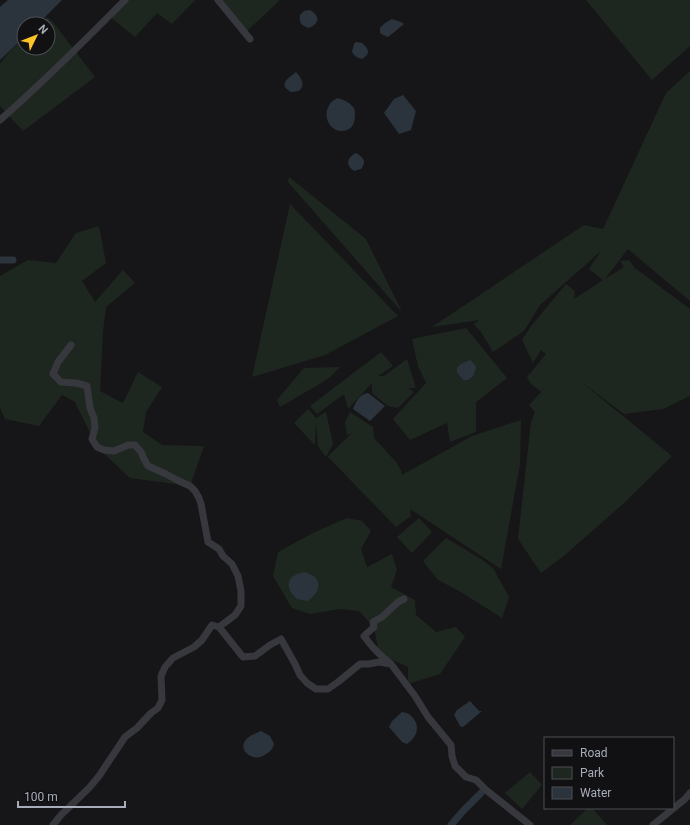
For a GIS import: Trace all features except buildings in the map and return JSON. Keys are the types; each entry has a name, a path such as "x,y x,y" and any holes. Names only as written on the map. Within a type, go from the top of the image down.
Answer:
{"street":[{"path":"0,120 77,48 125,0"},
{"path":"218,0 250,39"},
{"path":"71,346 58,362 53,374 61,382 76,383 87,386 95,428 92,439 97,447 104,450 114,451 128,445 135,445 141,452 148,466 190,486 199,498 205,521 208,542 219,549 223,556 232,564 238,576 241,591 241,606 235,615 219,627"},
{"path":"404,599 398,602 382,617 373,622 374,627 364,636 379,654 391,664 415,696 428,718 451,745 455,766 466,777 476,780 486,790 530,825"},
{"path":"53,825 61,815 89,788 125,737 158,708 162,700 161,676 173,658 194,647 202,640 212,625 219,627 243,657 256,656 270,645 281,639 300,675 307,683 316,689 328,688 360,664 379,662 391,664"},
{"path":"674,808 690,793"},
{"path":"653,825 673,809"}],"green space":[{"path":"127,0 195,0 172,24 157,13 135,37 110,17"},
{"path":"219,0 280,0 246,32"},
{"path":"586,0 690,0 690,46 652,80"},
{"path":"56,26 95,77 23,131 0,106 0,64 16,45 16,56 56,56"},
{"path":"690,71 690,301 628,249 605,279 624,267 620,261 629,260 635,268 690,309 690,396 663,409 624,414 580,381 672,456 624,503 565,555 541,573 518,539 531,422 535,412 529,405 542,391 546,383 541,392 531,384 527,377 546,354 541,350 533,363 522,340 531,326 566,284 575,291 574,299 603,280 589,269 601,251 540,305 524,331 493,352 481,332 474,324 479,320 432,327 584,225 603,229 666,93"},
{"path":"289,177 366,239 402,312 288,182"},
{"path":"290,204 398,316 325,355 252,377"},
{"path":"99,226 106,263 82,281 95,302 123,270 135,283 106,307 103,332 100,391 123,403 138,372 162,387 146,412 143,432 162,445 204,446 190,486 130,478 97,447 75,402 62,395 39,426 5,419 0,408 0,276 28,260 56,263 76,233"},
{"path":"466,328 507,378 476,402 476,432 450,442 447,423 410,440 393,419 426,383 418,366 412,339"},
{"path":"381,352 393,366 378,376 384,376 407,359 416,388 408,388 414,392 398,408 388,406 372,393 372,383 348,409 344,394 317,414 310,406"},
{"path":"340,367 330,377 318,385 280,407 277,400 304,368"},
{"path":"308,409 316,418 326,412 333,444 326,457 318,446 316,423 315,445 294,423"},
{"path":"350,412 373,427 374,438 396,462 402,475 472,436 521,420 520,464 501,569 410,509 411,516 396,527 328,457 352,433 347,435 345,422"},
{"path":"347,518 362,521 371,531 361,549 367,567 392,554 397,570 391,587 415,600 416,615 436,632 456,627 465,637 440,674 408,684 408,667 379,654 374,627 359,611 340,609 310,614 292,608 273,576 278,552 315,532"},
{"path":"419,518 432,532 412,553 397,537"},
{"path":"446,538 493,568 509,597 502,618 461,592 438,580 423,561"},
{"path":"530,772 542,785 522,809 505,793"},
{"path":"587,809 593,809 607,825 570,825"}],"water":[{"path":"8,0 62,0 46,16 16,16 16,45 0,60 0,7"},
{"path":"310,10 316,15 317,22 309,28 301,24 300,15 304,11"},
{"path":"392,19 404,24 388,37 380,33 380,28"},
{"path":"356,42 362,43 368,51 367,55 362,59 356,57 352,52"},
{"path":"296,72 301,79 302,88 296,92 291,92 287,89 285,84 286,81"},
{"path":"403,95 416,111 411,130 399,134 384,113 394,99"},
{"path":"338,98 349,103 355,110 353,124 348,130 345,131 335,129 327,120 328,107"},
{"path":"356,153 363,158 364,164 361,169 354,171 349,166 348,161"},
{"path":"470,360 475,365 476,369 473,376 468,380 463,380 457,372 457,368 461,364"},
{"path":"368,393 385,406 370,421 353,409 360,397"},
{"path":"304,572 311,574 316,578 318,584 315,595 308,601 297,599 291,593 289,587 290,580 294,576"},
{"path":"470,701 479,711 482,711 463,727 460,726 454,715 457,710"},
{"path":"402,712 411,716 417,725 415,736 407,744 402,742 389,727 392,721"},
{"path":"261,731 270,736 274,744 272,750 261,757 251,756 244,750 243,745 250,736"}],"waterway":[{"path":"0,260 13,260"},
{"path":"451,825 481,793"}]}
